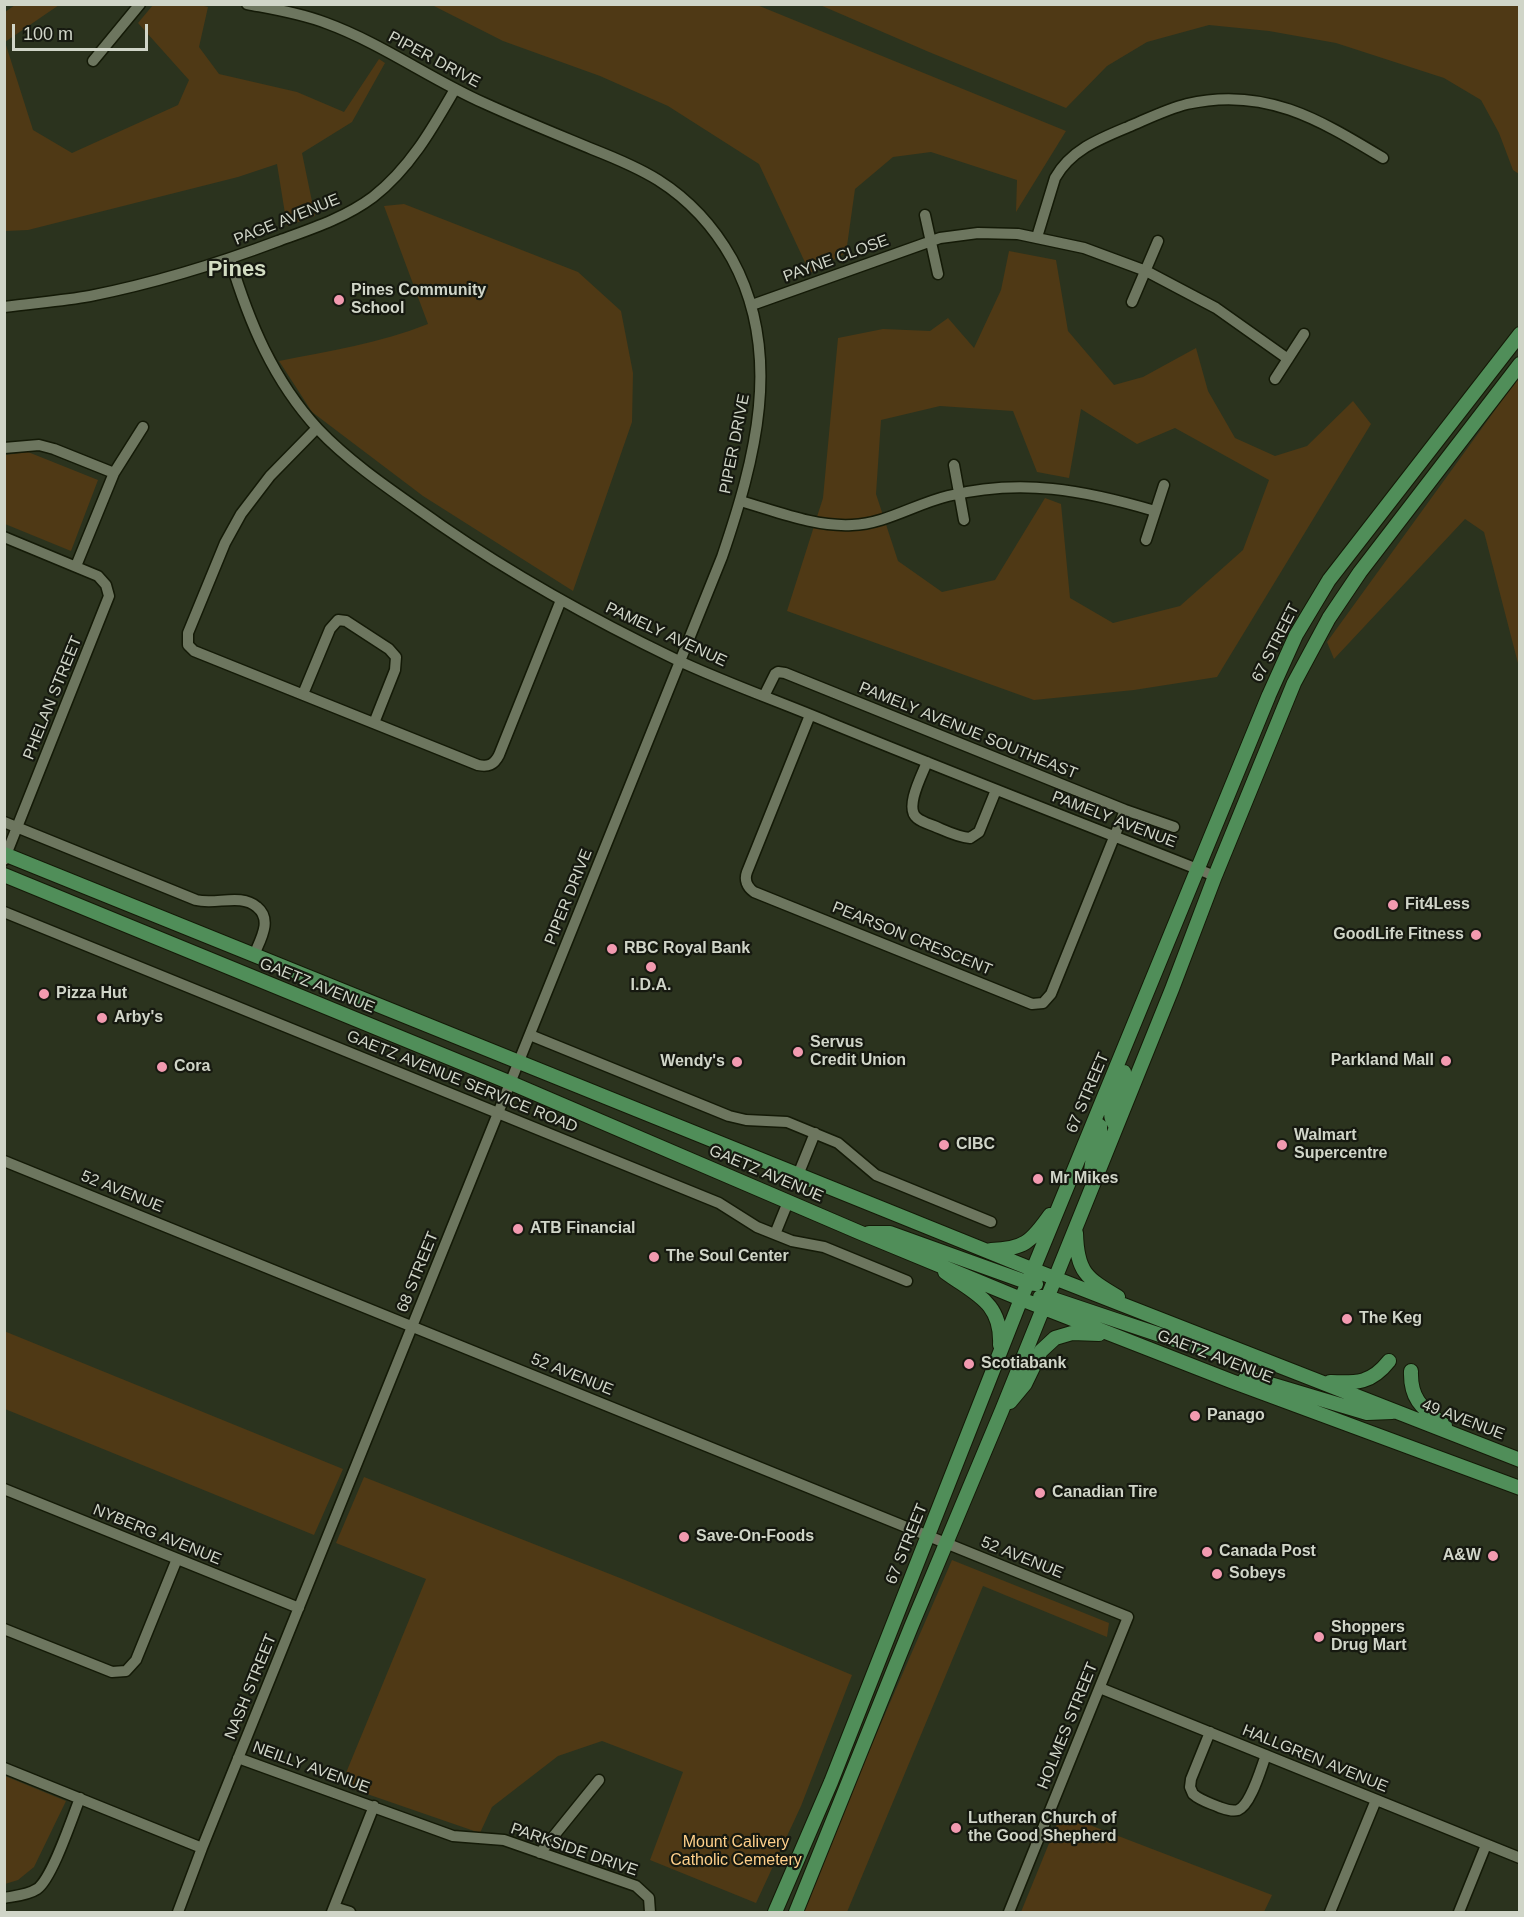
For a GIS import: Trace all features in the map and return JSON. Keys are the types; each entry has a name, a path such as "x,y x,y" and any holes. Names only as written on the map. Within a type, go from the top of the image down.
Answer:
{"main road":[{"name":"67 STREET","path":"775,1912 831,1782 1062,1199 1269,695 1296,635 1329,580 1520,334"},
{"path":"796,1912 1002,1410 1282,711 1329,618 1375,553 1520,364"},
{"name":"GAETZ AVENUE","path":"5,856 986,1250 1031,1277"},
{"name":"GAETZ AVENUE","path":"4,875 511,1083 861,1233 1022,1299"},
{"path":"1116,1126 1111,1117 1111,1107 1134,1048 1137,1018"},
{"path":"1089,1192 1091,1163 1101,1132 1100,1126 1094,1122"},
{"path":"986,1250 1011,1250 1030,1240 1062,1199"},
{"path":"1076,1227 1077,1255 1083,1270 1099,1286 1151,1317"},
{"path":"861,1233 890,1233 1031,1277 1042,1283 1055,1279"},
{"path":"926,1259 993,1309 1000,1327 1000,1354"},
{"name":"GAETZ AVENUE","path":"1055,1279 1394,1412"},
{"path":"1022,1299 1045,1302 1187,1344 1248,1356"},
{"name":"GAETZ AVENUE","path":"1045,1302 1110,1334 1520,1488"},
{"path":"1002,1410 1025,1384 1041,1351 1055,1338 1072,1333 1110,1334"},
{"path":"1316,1382 1365,1381 1381,1371 1389,1361"},
{"path":"1411,1371 1411,1388 1417,1401 1456,1435"},
{"path":"1231,1381 1250,1378 1367,1413 1394,1412"},
{"name":"49 AVENUE","path":"1394,1412 1520,1460"}],"street":[{"path":"93,61 140,4"},
{"name":"PIPER DRIVE","path":"246,4 291,12 335,26 372,43 455,89 631,165 668,187 701,216 719,238 738,270 752,305 759,334 761,384 753,449 740,501 722,557 511,1083"},
{"name":"PAGE AVENUE","path":"4,307 89,296 166,278 230,259 327,223 372,198 414,156 455,89"},
{"path":"1036,237 1055,178 1073,155 1101,138 1189,104 1233,99 1280,105 1317,119 1383,158"},
{"path":"925,215 938,274"},
{"name":"PAYNE CLOSE","path":"752,305 930,241 954,235 1005,233 1036,237 1084,248 1146,271 1216,308 1288,359"},
{"path":"1132,302 1158,241"},
{"name":"PAMELY AVENUE","path":"230,259 245,308 262,348 279,378 317,428 359,465 471,546 561,600 680,661 996,790 1215,876"},
{"path":"1275,379 1304,334"},
{"path":"76,566 114,473 142,427"},
{"path":"317,428 270,476 241,514 225,543 187,637 188,645 194,651 478,765 490,765 499,755 561,600"},
{"path":"4,448 39,445 114,473"},
{"path":"954,465 964,520"},
{"path":"1146,540 1164,485"},
{"path":"740,501 818,522 849,525 877,521 934,500 1009,487 1061,488 1095,494 1155,511"},
{"name":"PHELAN STREET","path":"4,537 76,566 103,580 109,596 5,856"},
{"path":"303,694 330,629 338,620 346,621 396,657 395,670 374,723"},
{"name":"PAMELY AVENUE SOUTHEAST","path":"765,696 773,676 778,672 784,673 1125,810 1174,827"},
{"name":"PEARSON CRESCENT","path":"810,715 746,876 748,887 754,892 1032,1004 1043,1003 1049,997 1125,810"},
{"path":"927,762 913,800 912,810 920,820 961,837 970,838 979,832 996,790"},
{"path":"4,822 196,900 212,903 242,900 250,902 261,911 265,919 263,932 254,955"},
{"name":"GAETZ AVENUE SERVICE ROAD","path":"4,912 719,1203 757,1227 792,1241 824,1247 907,1281"},
{"path":"530,1035 729,1116 746,1120 787,1122 815,1133 844,1146 876,1175 991,1222"},
{"name":"68 STREET","path":"353,1473 511,1083"},
{"path":"798,1176 815,1133"},
{"name":"52 AVENUE","path":"4,1161 1128,1617"},
{"path":"775,1234 788,1202"},
{"name":"NASH STREET","path":"178,1912 353,1473"},
{"name":"NYBERG AVENUE","path":"4,1488 299,1608"},
{"path":"4,1629 112,1672 126,1671 136,1660 177,1558"},
{"name":"HOLMES STREET","path":"1009,1912 1128,1617"},
{"name":"HALLGREN AVENUE","path":"1100,1688 1520,1858"},
{"path":"1210,1732 1190,1783 1193,1794 1201,1800 1234,1811 1243,1806 1266,1755"},
{"name":"NEILLY AVENUE","path":"238,1758 374,1806"},
{"path":"4,1768 202,1848"},
{"path":"540,1853 599,1779"},
{"path":"4,1898 31,1892 42,1884 50,1872 80,1798"},
{"path":"1330,1912 1376,1800"},
{"path":"350,1912 333,1910 374,1806"},
{"name":"PARKSIDE DRIVE","path":"374,1806 453,1836 504,1840 636,1886 649,1898 650,1912"},
{"path":"1459,1912 1486,1845"}],"green space":[{"path":"15,5 59,5 5,42 5,12"},
{"path":"153,5 208,7 199,47 219,74 297,92 344,112 379,59 385,63 352,122 302,153 315,216 287,226 277,164 238,177 28,230 5,231 5,42 33,130 72,153 178,105 189,80 138,23"},
{"path":"432,5 757,5 1066,131 1016,212 1017,180 931,152 893,157 855,189 846,253 810,273 759,164 668,106 600,76 503,41"},
{"path":"820,5 1519,5 1519,174 1513,170 1499,133 1481,100 1444,78 1336,43 1269,31 1209,25 1147,42 1107,66 1066,108"},
{"path":"404,204 578,272 621,311 633,373 632,422 573,591 423,496 312,412 279,361 373,341 428,324 384,206"},
{"path":"1009,251 1056,260 1068,331 1114,385 1143,377 1196,348 1208,391 1235,438 1275,456 1307,446 1353,401 1371,424 1217,677 1134,690 1034,700 787,611 823,498 838,338 883,329 930,331 948,318 974,348 1001,290","holes":["940,406 1013,411 1037,472 1069,478 1081,409 1137,444 1175,428 1269,480 1243,550 1180,606 1113,623 1070,598 1061,504 1045,498 995,580 942,592 898,561 876,494 881,420"]},
{"path":"1519,377 1519,667 1484,532 1465,519 1334,659 1327,642"},
{"path":"28,452 98,480 71,551 5,524 5,455"},
{"path":"4,1331 343,1469 314,1535 5,1409"},
{"name":"Mount Calivery Catholic Cemetery","path":"364,1477 625,1580 852,1675 801,1806 756,1903 650,1860 683,1772 602,1741 558,1756 492,1807 480,1833 341,1785 426,1579 336,1543"},
{"path":"952,1560 1109,1623 1107,1637 983,1586 847,1912 799,1912"},
{"path":"5,1776 66,1801 34,1867 18,1880 5,1884"},
{"path":"1061,1814 1272,1895 1264,1912 1021,1912"}],"place":[{"name":"Pines Community School","path":"339,300"},
{"name":"Fit4Less","path":"1393,905"},
{"name":"GoodLife Fitness","path":"1476,935"},
{"name":"RBC Royal Bank","path":"612,949"},
{"name":"I.D.A.","path":"651,967"},
{"name":"Pizza Hut","path":"44,994"},
{"name":"Arby's","path":"102,1018"},
{"name":"Servus Credit Union","path":"798,1052"},
{"name":"Parkland Mall","path":"1446,1061"},
{"name":"Wendy's","path":"737,1062"},
{"name":"Cora","path":"162,1067"},
{"name":"CIBC","path":"944,1145"},
{"name":"Walmart Supercentre","path":"1282,1145"},
{"name":"Mr Mikes","path":"1038,1179"},
{"name":"ATB Financial","path":"518,1229"},
{"name":"The Soul Center","path":"654,1257"},
{"name":"The Keg","path":"1347,1319"},
{"name":"Scotiabank","path":"969,1364"},
{"name":"Panago","path":"1195,1416"},
{"name":"Canadian Tire","path":"1040,1493"},
{"name":"Save-On-Foods","path":"684,1537"},
{"name":"Canada Post","path":"1207,1552"},
{"name":"A&W","path":"1493,1556"},
{"name":"Sobeys","path":"1217,1574"},
{"name":"Shoppers Drug Mart","path":"1319,1637"},
{"name":"Lutheran Church of the Good Shepherd","path":"956,1828"}],"district":[{"name":"Pines","path":"237,270"}]}
